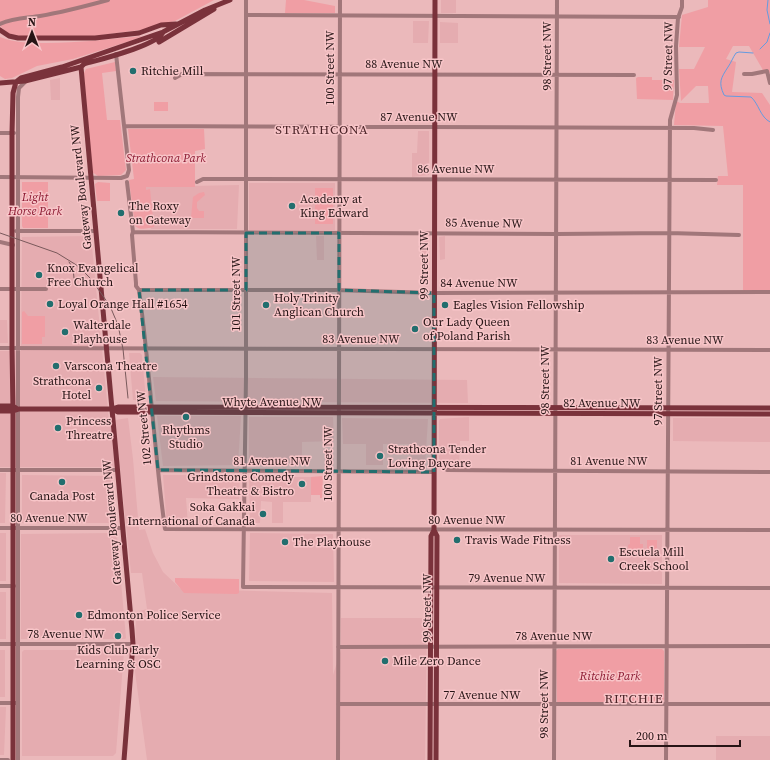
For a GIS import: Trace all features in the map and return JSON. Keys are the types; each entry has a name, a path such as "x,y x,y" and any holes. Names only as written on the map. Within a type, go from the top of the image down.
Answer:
{"main road":[{"path":"13,760 16,703 13,644 13,586 16,528 16,470 12,348 12,231 15,177 15,134 12,93 16,82 21,78 62,67 163,32 205,10 230,0"},
{"name":"99 Street NW","path":"430,760 430,588 431,536 434,530 433,349 435,0"},
{"path":"2,83 25,81 81,67 84,64 116,54 155,44 219,5"},
{"path":"0,30 9,36 18,38 83,39 139,33 161,25 179,24"},
{"path":"158,27 161,28 163,32"},
{"path":"144,46 160,37 163,32"},
{"path":"62,67 81,67"},
{"name":"Gateway Boulevard NW","path":"81,67 133,644 124,760"},
{"path":"2,83 8,86 12,93"},
{"name":"Whyte Avenue NW","path":"0,406 15,409"},
{"name":"Whyte Avenue NW","path":"0,411 15,409 112,409 118,406 152,409 433,410"},
{"name":"82 Avenue NW","path":"433,410 555,407 770,414"},
{"name":"82 Avenue NW","path":"433,410 555,414 770,408"},
{"name":"99 Street NW","path":"434,530 437,536 436,760"}],"street":[{"path":"0,24 108,0"},
{"name":"101 Street NW","path":"243,588 246,410 246,0"},
{"name":"100 Street NW","path":"338,760 340,0"},
{"name":"98 Street NW","path":"554,760 557,0"},
{"name":"97 Street NW","path":"666,760 670,116 677,93 676,46 682,0"},
{"path":"246,15 679,17"},
{"path":"0,177 121,178 127,176 129,170 116,54"},
{"path":"744,74 767,71 770,83"},
{"name":"88 Avenue NW","path":"175,78 182,74 340,73 634,75"},
{"path":"0,134 15,134 18,91 20,86 25,81"},
{"name":"87 Avenue NW","path":"125,126 694,128 713,130"},
{"path":"15,177 18,231 18,348 15,409"},
{"name":"86 Avenue NW","path":"197,182 203,179 716,180"},
{"name":"102 Street NW","path":"127,182 133,232 136,286 139,290 165,529"},
{"path":"12,231 95,231"},
{"name":"85 Avenue NW","path":"133,232 739,234"},
{"path":"0,242 18,245"},
{"path":"0,289 46,289"},
{"name":"84 Avenue NW","path":"139,290 339,290 434,293 668,291 770,292"},
{"name":"83 Avenue NW","path":"0,348 770,350"},
{"path":"0,470 117,470"},
{"name":"81 Avenue NW","path":"158,470 434,472"},
{"name":"81 Avenue NW","path":"447,470 770,472"},
{"name":"80 Avenue NW","path":"0,528 122,528"},
{"path":"16,528 19,585 19,644 16,703 18,760"},
{"name":"80 Avenue NW","path":"165,529 770,530"},
{"path":"0,586 19,585"},
{"name":"79 Avenue NW","path":"243,588 770,588"},
{"name":"78 Avenue NW","path":"0,644 133,644"},
{"name":"78 Avenue NW","path":"338,647 770,646"},
{"path":"0,703 16,703"},
{"name":"77 Avenue NW","path":"338,704 770,704"},
{"path":"0,760 8,760"}],"highlighted area":[{"path":"246,233 339,233 339,290 434,293 434,472 158,470 139,290 246,290"}],"shaded area":[{"path":"441,0 456,0 456,13 441,13"},
{"path":"413,21 429,21 428,43 413,43"},
{"path":"440,22 458,23 458,43 440,43"},
{"path":"60,78 60,100 51,100 50,80"},
{"path":"418,131 429,131 429,175 412,177 412,153 417,153"},
{"name":"Academy at King Edward","path":"249,183 335,183 335,230 249,230"},
{"path":"239,185 237,229 151,229 145,187"},
{"path":"91,236 109,421 128,418 139,530 145,529 153,553 163,572 181,589 332,593 333,675 341,650 341,618 427,618 425,760 147,760 135,672 136,612 147,609 142,573 131,573 120,467 0,467 0,351 21,351 22,237"},
{"path":"316,236 324,236 324,260 317,260"},
{"path":"445,236 445,259 440,260 439,237"},
{"path":"422,237 428,237 427,260 422,259"},
{"path":"0,320 7,320 8,343 0,343"},
{"path":"129,353 140,353 142,355 146,400 133,400"},
{"path":"153,377 467,380 468,403 156,401"},
{"path":"157,416 241,416 238,465 163,466"},
{"path":"249,417 333,417 334,441 302,442 302,465 249,465"},
{"path":"469,417 469,441 460,441 459,466 439,466 440,419"},
{"path":"342,418 428,419 425,466 411,465 410,444 383,444 383,465 366,465 366,444 343,444"},
{"path":"673,418 770,418 770,442 673,441"},
{"path":"0,473 6,473 5,523 0,523"},
{"path":"22,475 112,476 116,523 22,523"},
{"path":"163,475 240,475 239,499 186,498 188,525 167,526"},
{"path":"249,477 311,477 311,502 283,502 283,523 272,523 272,502 261,501 260,523 250,523"},
{"path":"0,533 6,533 6,581 0,581"},
{"path":"114,533 117,536 126,638 21,639 21,534"},
{"path":"250,533 333,534 334,582 249,581"},
{"name":"Escuela Mill Creek School","path":"559,535 662,535 662,584 559,583"},
{"path":"0,592 6,592 6,639 0,639"},
{"path":"0,650 5,650 5,697 0,697"},
{"path":"24,650 124,651 116,753 113,756 22,756 22,652"},
{"path":"0,707 6,707 4,755 0,755"},
{"path":"716,736 770,736 770,760 716,760"}],"green space":[{"path":"0,0 214,0 175,21 140,30 79,38 17,36 9,34 0,26"},
{"path":"286,0 304,0 335,6 335,13 285,13"},
{"path":"708,0 770,0 770,73 763,70 749,46 733,46 726,59 736,62 732,92 762,93 770,105 770,292 743,293 743,185 717,185 718,176 728,176 723,126 674,125 676,101 680,103 709,103 708,86 696,86 681,101 679,69 694,69 705,47 679,47 682,15 708,7"},
{"path":"142,36 73,59 37,66 12,78 5,79 0,76 0,37 17,42 58,43"},
{"path":"115,62 116,71 102,73 107,120 120,120 126,170 121,175 98,176 92,172 83,75 86,69"},
{"path":"652,77 652,80 674,80 673,100 637,99 636,78"},
{"path":"154,102 168,102 168,111 154,111"},
{"name":"Strathcona Park","path":"128,129 204,129 205,149 195,151 195,187 146,187 146,190 150,189 154,227 142,229 135,226 129,180 134,179"},
{"name":"Light Horse Park","path":"22,182 48,182 48,228 23,228"},
{"path":"98,182 110,183 110,201 97,201 95,184"},
{"path":"315,188 333,188 333,224 315,224"},
{"path":"204,192 205,195 197,202 197,208 199,211 204,211 204,218 191,218 193,197"},
{"path":"24,311 28,316 45,316 45,337 42,337 42,344 22,344 22,312"},
{"path":"323,476 322,498 320,498 320,495 311,495 311,477"},
{"path":"630,537 640,537 640,544 643,544 643,555 629,555 628,545 630,544"},
{"path":"647,540 657,540 657,549 652,552 647,552"},
{"path":"175,578 239,579 239,593 184,593 175,582"},
{"name":"Ritchie Park","path":"558,649 662,649 664,651 664,701 662,703 557,702 556,651"}],"waterway":[{"path":"768,0 767,10 770,24"},
{"path":"760,49 767,42 770,33"},
{"path":"753,53 736,53 722,77 721,87 724,95 726,96 751,97 764,117 770,122"}],"tram line":[{"path":"0,233 57,253 78,266 91,279 110,306 118,325 123,349 128,398"},
{"path":"69,262 73,268 74,278"}],"place":[{"name":"Ritchie Mill","path":"133,71"},
{"name":"Academy at King Edward","path":"292,206"},
{"name":"The Roxy on Gateway","path":"121,213"},
{"name":"Knox Evangelical Free Church","path":"39,275"},
{"name":"Loyal Orange Hall #1654","path":"50,304"},
{"name":"Holy Trinity Anglican Church","path":"266,305"},
{"name":"Eagles Vision Fellowship","path":"445,305"},
{"name":"Our Lady Queen of Poland Parish","path":"415,329"},
{"name":"Walterdale Playhouse","path":"65,332"},
{"name":"Varscona Theatre","path":"56,366"},
{"name":"Strathcona Hotel","path":"99,388"},
{"name":"Rhythms Studio","path":"186,417"},
{"name":"Princess Threatre","path":"58,428"},
{"name":"Strathcona Tender Loving Daycare","path":"380,456"},
{"name":"Canada Post","path":"62,482"},
{"name":"Grindstone Comedy Theatre & Bistro","path":"302,484"},
{"name":"Soka Gakkai International of Canada","path":"263,514"},
{"name":"Travis Wade Fitness","path":"457,540"},
{"name":"The Playhouse","path":"285,542"},
{"name":"Escuela Mill Creek School","path":"611,559"},
{"name":"Edmonton Police Service","path":"79,615"},
{"name":"Kids Club Early Learning & OSC","path":"118,636"},
{"name":"Mile Zero Dance","path":"385,661"}],"district":[{"name":"STRATHCONA","path":"322,129"},
{"name":"RITCHIE","path":"634,698"}]}
